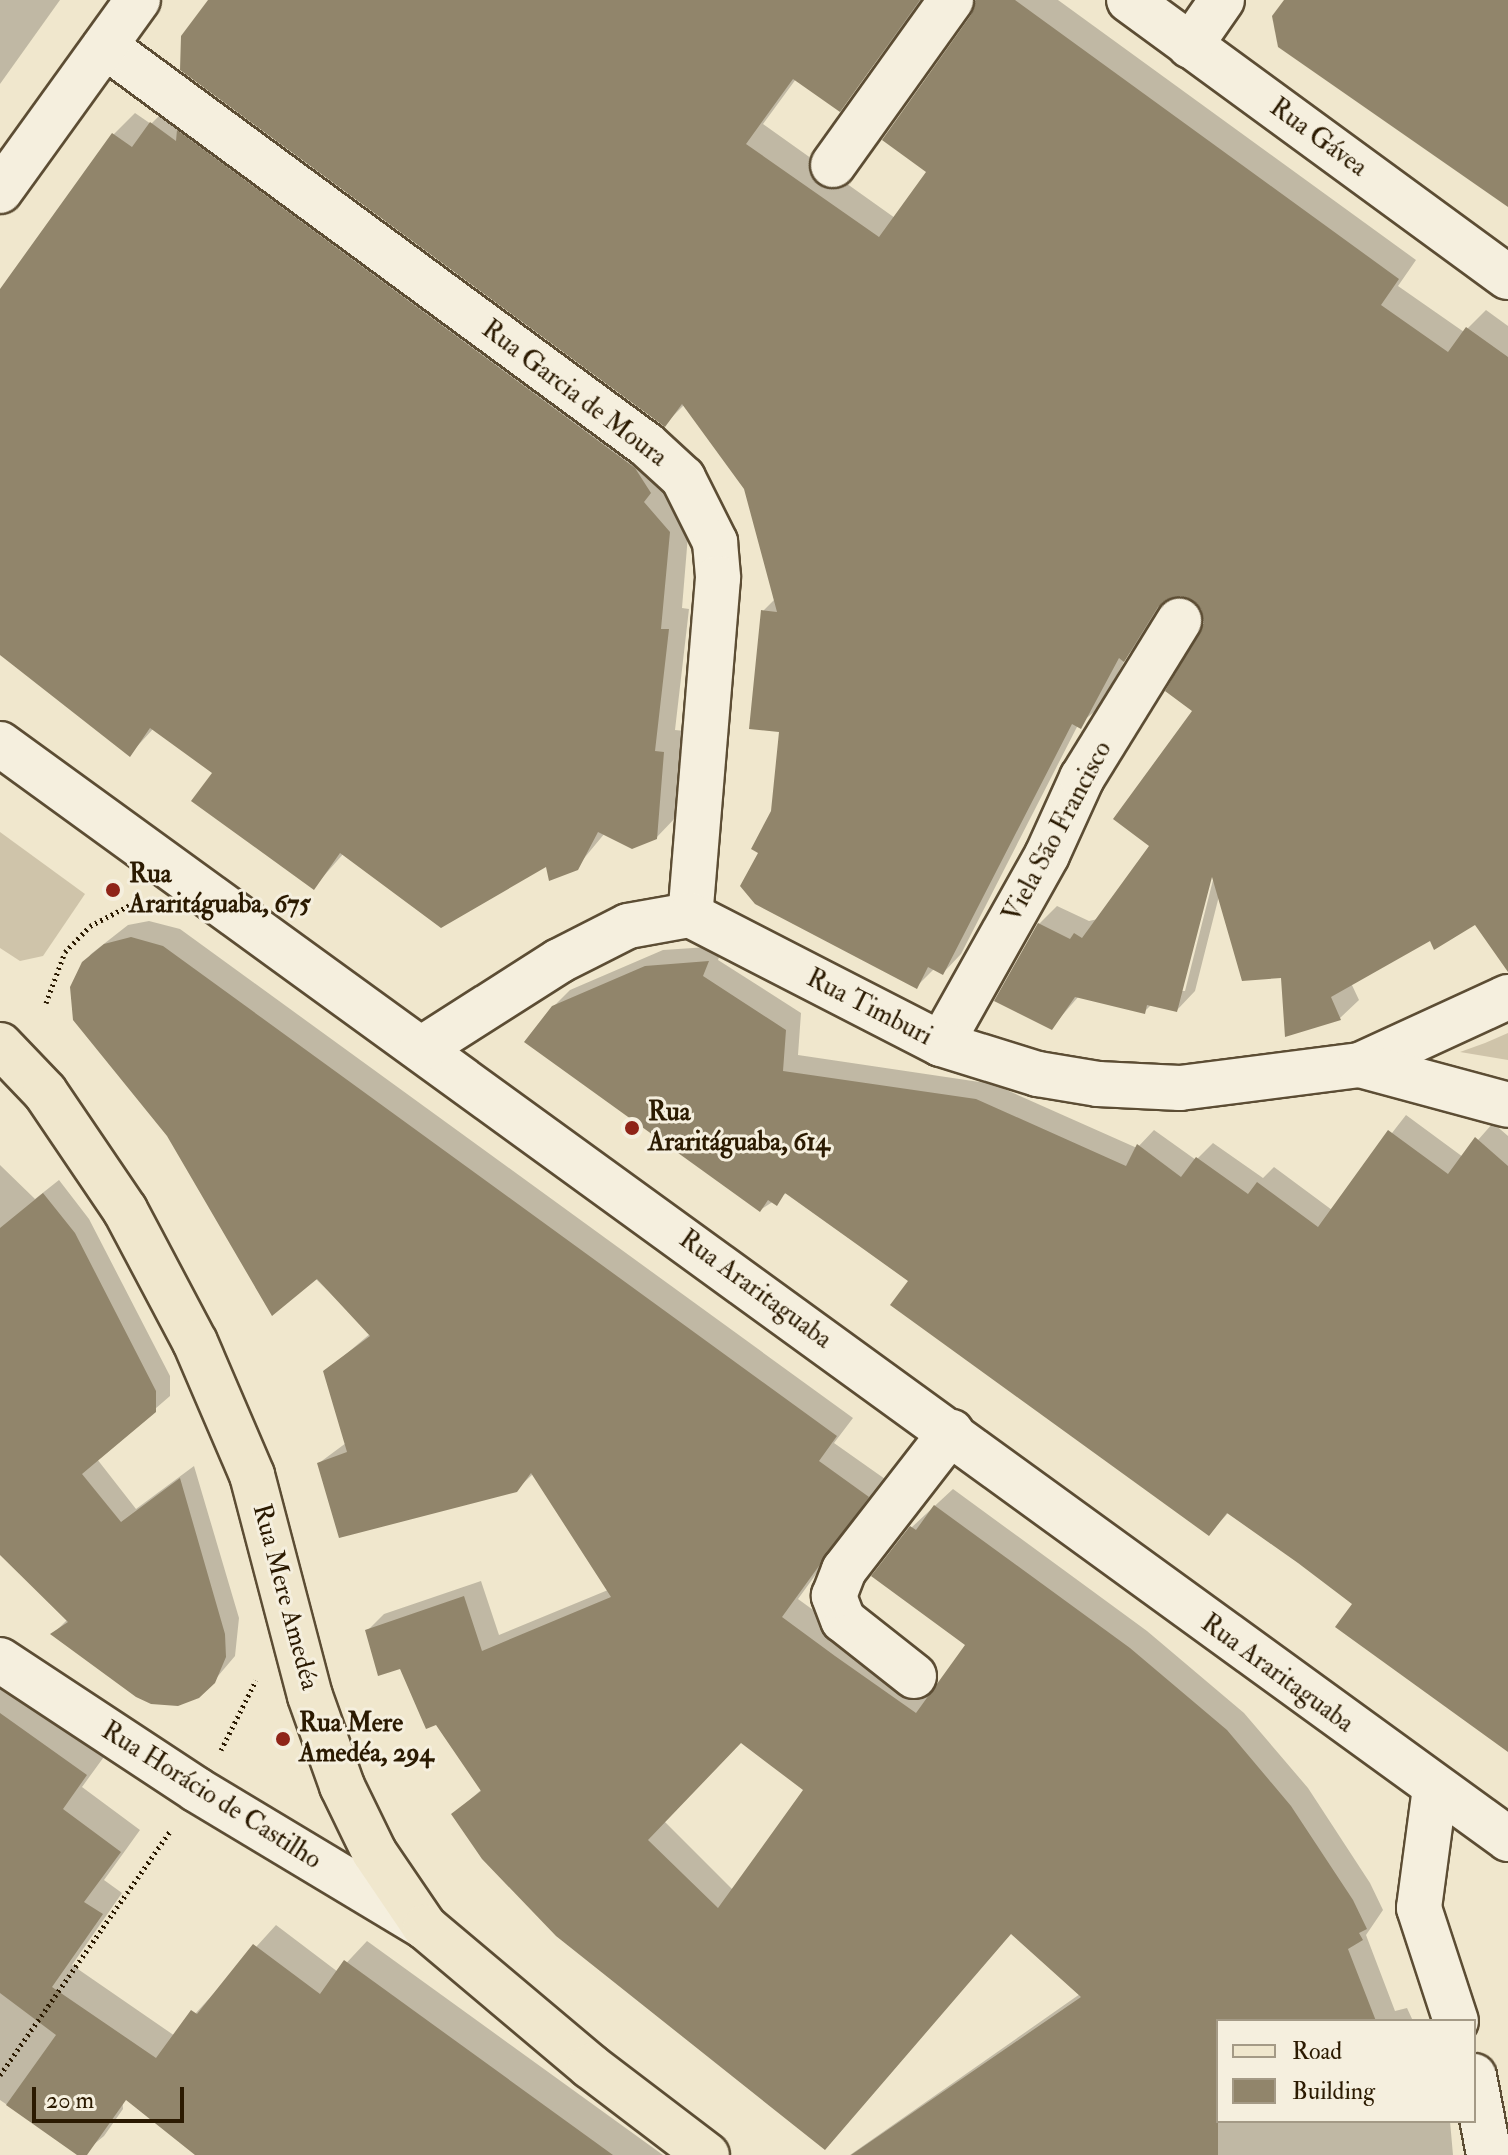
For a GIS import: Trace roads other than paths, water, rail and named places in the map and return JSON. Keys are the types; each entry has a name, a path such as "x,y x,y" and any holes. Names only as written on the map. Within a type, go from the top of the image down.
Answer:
{"main road":[{"name":"Rua Mere Amedéa","path":"0,1045 45,1092 125,1210 195,1342 252,1475 310,1696 342,1786 374,1852 425,1927 590,2066 707,2155"}],"street":[{"path":"0,191 138,0"},
{"path":"833,165 951,0"},
{"name":"Rua Gávea","path":"1129,0 1508,277"},
{"path":"1190,46 1222,0"},
{"name":"Rua Garcia de Moura","path":"105,46 647,445 683,478 715,542 718,578 690,915"},
{"name":"Viela São Francisco","path":"941,1044 1040,869 1082,778 1179,621"},
{"name":"Rua Araritaguaba","path":"0,744 1508,1839"},
{"path":"421,1049 559,961 628,926 690,915"},
{"name":"Rua Timburi","path":"690,915 941,1044 1038,1074 1166,1087 1360,1065"},
{"path":"1360,1065 1508,997"},
{"path":"1360,1065 1508,1105"},
{"path":"914,1676 843,1620 834,1596 844,1570 951,1432"},
{"name":"Rua Horácio de Castilho","path":"0,1660 197,1790 425,1927"},
{"path":"1435,1788 1419,1908 1455,2019"},
{"path":"1476,2087 1489,2155"}],"place":[{"name":"Rua Araritáguaba, 675","path":"113,890"},
{"name":"Rua Araritáguaba, 614","path":"632,1128"},
{"name":"Rua Mere Amedéa, 294","path":"283,1739"}]}
